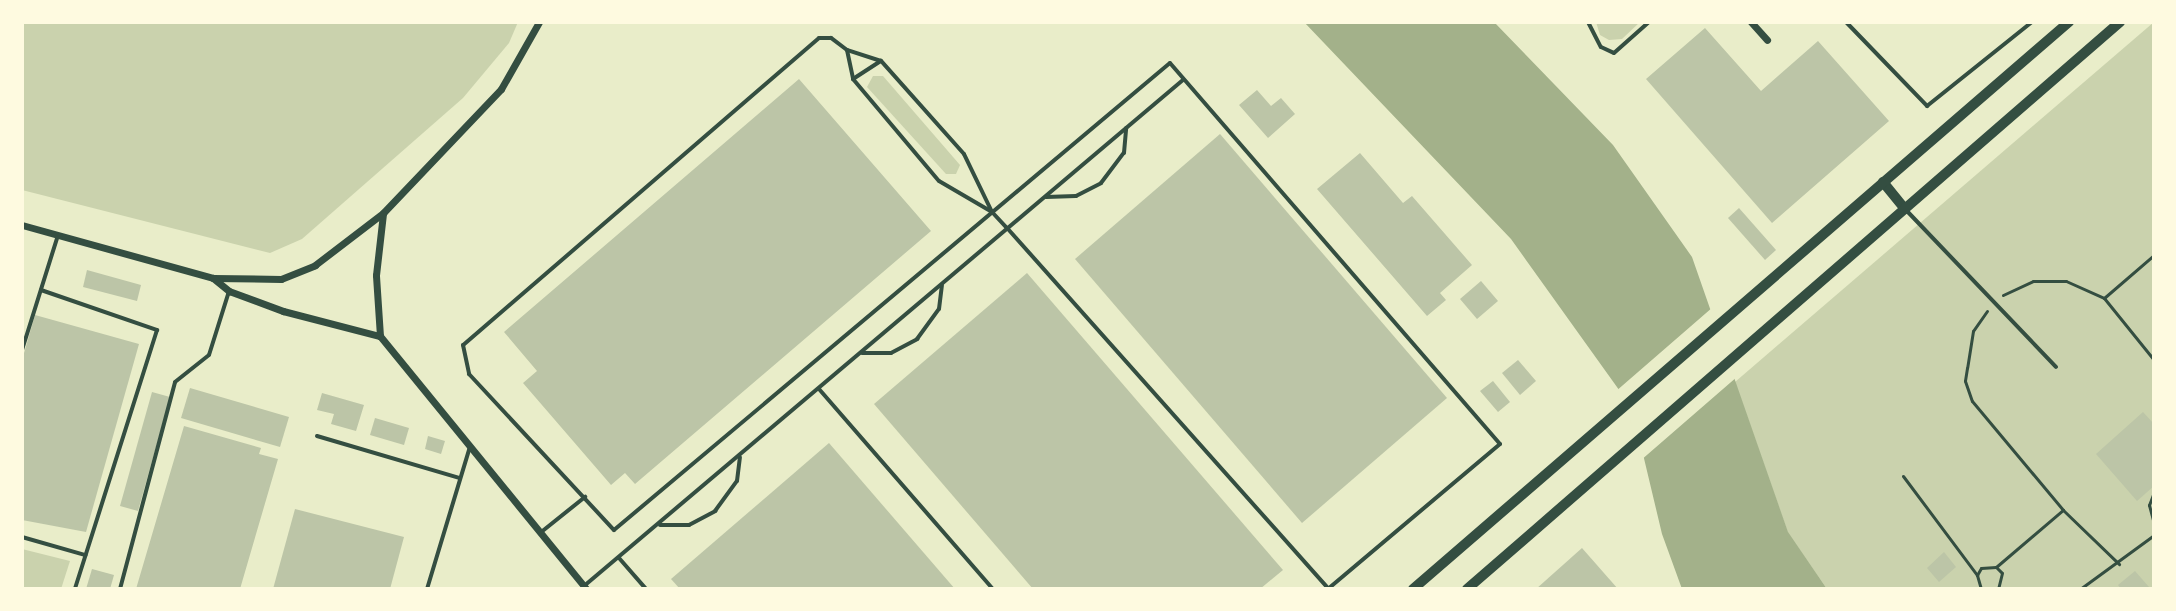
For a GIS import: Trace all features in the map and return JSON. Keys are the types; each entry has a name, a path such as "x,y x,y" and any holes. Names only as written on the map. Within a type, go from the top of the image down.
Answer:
{"main road":[{"path":"1413,589 2069,22"},
{"path":"1467,589 2120,22"},
{"path":"1883,182 1905,209"}],"street":[{"path":"22,225 213,278 281,279 315,265 383,213 501,89 539,22"},
{"path":"1751,22 1767,40"},
{"path":"380,336 376,275 383,213"},
{"path":"213,278 229,291 380,336 585,588"}],"lane":[{"path":"1588,22 1601,47 1614,53 1649,22"},
{"path":"1846,22 1927,106 2032,22"},
{"path":"847,50 853,79 939,181 992,212 1329,589 1500,444 1170,63 992,212 614,530 469,374 463,345 819,38 831,38 847,50 881,61 964,154 992,212"},
{"path":"853,79 881,61"},
{"path":"585,588 1183,80"},
{"path":"1045,197 1076,196 1101,183 1124,153 1126,128"},
{"path":"1905,209 2056,367"},
{"path":"22,350 58,235"},
{"path":"862,353 891,353 917,339 939,309 942,285"},
{"path":"41,290 157,330 75,589"},
{"path":"120,589 175,382 209,355 229,291"},
{"path":"819,389 993,589"},
{"path":"317,436 461,478"},
{"path":"427,589 471,445"},
{"path":"660,525 689,525 715,511 737,481 740,457"},
{"path":"540,533 585,497"},
{"path":"22,537 85,555"},
{"path":"619,558 646,589"}],"path":[{"path":"2104,298 2154,255"},
{"path":"2119,564 2063,510 1986,420 1965,381 1973,331 1993,300 2033,281 2066,281 2104,298 2154,360"},
{"path":"1903,476 1977,575 1981,589"},
{"path":"2154,492 2149,505 2154,524"},
{"path":"1996,567 2063,510"},
{"path":"2080,589 2119,564 2154,535"},
{"path":"1977,575 1988,565 1996,567 2002,573 1998,589"}],"shaded area":[{"path":"22,22 518,22 509,43 463,98 302,239 270,253 22,190"},
{"path":"1304,22 1494,22 1613,145 1692,257 1788,532 1827,589 1682,589 1662,534 1632,408 1511,239"},
{"path":"1596,22 1640,22 1622,39 1609,40 1600,35"},
{"path":"2154,22 2154,589 1827,589 1788,533 1735,382"},
{"path":"873,76 883,76 960,165 956,174 946,174 867,87"},
{"path":"22,549 70,561 61,589 22,589"}],"pier":[{"path":"1713,307 1738,376 1640,461 1628,410 1615,392"}],"building":[{"path":"1705,28 1761,91 1818,41 1889,121 1772,223 1646,79"},
{"path":"799,79 931,231 635,484 625,473 611,485 523,383 537,371 504,332"},
{"path":"1257,90 1271,106 1281,98 1295,114 1268,138 1239,105"},
{"path":"1220,134 1447,398 1302,523 1075,259"},
{"path":"1360,153 1403,203 1412,196 1472,265 1440,293 1446,300 1427,316 1317,189"},
{"path":"1739,208 1776,250 1765,260 1728,218"},
{"path":"87,270 141,285 137,301 83,287"},
{"path":"1027,273 1283,570 1260,589 1033,589 874,404"},
{"path":"1481,281 1498,301 1477,319 1460,299"},
{"path":"35,315 139,344 86,532 22,520 22,360"},
{"path":"1518,360 1536,381 1520,395 1502,373"},
{"path":"1493,381 1510,402 1498,412 1480,391"},
{"path":"190,388 289,417 280,447 181,418"},
{"path":"152,392 170,397 138,511 120,506"},
{"path":"322,393 364,405 356,431 331,424 334,414 317,410"},
{"path":"2143,412 2154,424 2154,486 2137,501 2096,454"},
{"path":"375,418 409,428 404,445 370,435"},
{"path":"184,426 261,448 259,454 278,459 240,589 136,589"},
{"path":"428,436 445,441 441,454 425,449"},
{"path":"829,443 955,589 680,589 671,579"},
{"path":"295,509 404,537 390,589 273,589"},
{"path":"1582,548 1618,589 1536,589"},
{"path":"1944,552 1956,567 1939,582 1927,568"},
{"path":"92,569 114,575 110,589 86,589"},
{"path":"2135,571 2149,587 2121,589 2118,585"}]}
